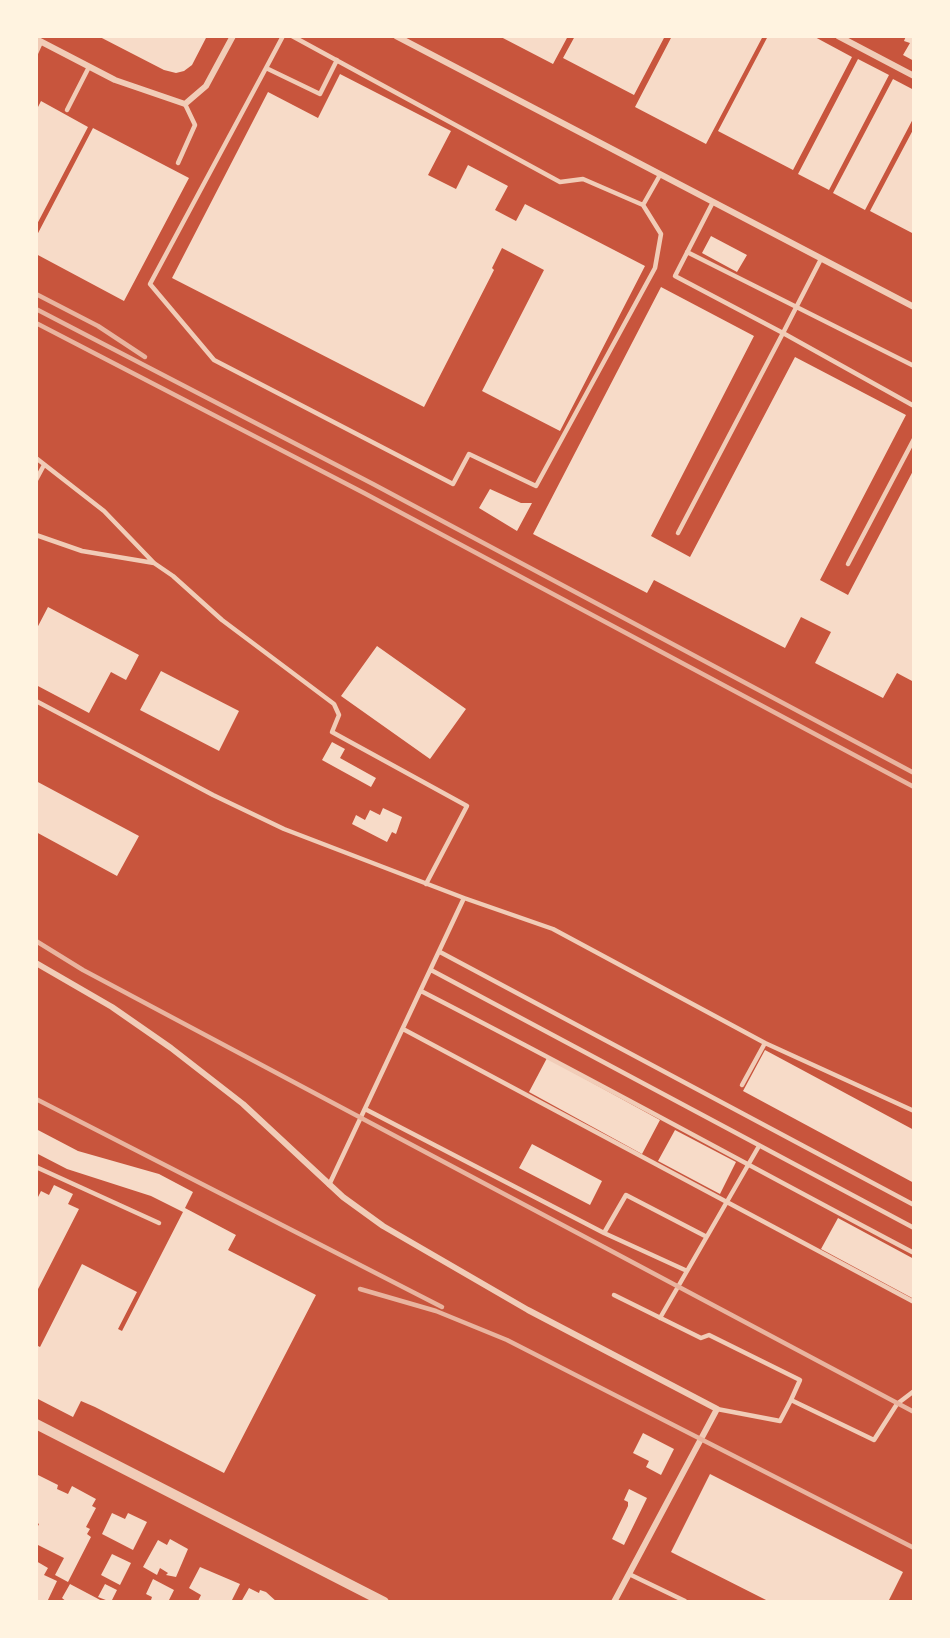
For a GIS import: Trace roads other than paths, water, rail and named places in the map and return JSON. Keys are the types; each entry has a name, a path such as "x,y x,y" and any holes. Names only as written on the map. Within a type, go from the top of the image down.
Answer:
{"street":[{"path":"39,40 115,80 185,104 206,86 233,36"},
{"path":"396,36 914,307"},
{"path":"838,36 914,76"},
{"path":"36,963 112,1007 179,1054 256,1115 329,1185 383,1226 475,1281 717,1409 614,1602"},
{"path":"36,1424 384,1602"}],"lane":[{"path":"283,36 150,284 214,360 453,484 469,454 536,486 655,268 661,234 643,206 583,179 560,182 292,36"},
{"path":"36,52 39,40"},
{"path":"266,68 320,94 337,60"},
{"path":"66,110 89,67"},
{"path":"178,163 195,125 185,104"},
{"path":"643,206 660,175"},
{"path":"713,202 675,276 914,406"},
{"path":"687,252 914,366"},
{"path":"678,533 821,259"},
{"path":"848,564 914,439"},
{"path":"36,458 104,511 154,562 234,631 334,704 339,714 332,732 467,806 426,884"},
{"path":"36,480 44,465"},
{"path":"36,535 82,551 154,562"},
{"path":"36,701 236,807 426,884 553,929 765,1043 914,1111"},
{"path":"329,1185 464,898"},
{"path":"440,952 914,1205"},
{"path":"431,970 914,1228"},
{"path":"421,991 673,1122 749,1166 914,1253"},
{"path":"403,1029 914,1302"},
{"path":"742,1085 765,1043"},
{"path":"365,1109 604,1233 685,1270"},
{"path":"660,1318 685,1270 759,1146"},
{"path":"36,1167 159,1223"},
{"path":"604,1233 626,1195 705,1236"},
{"path":"614,1295 701,1338 709,1335 800,1380 780,1421 717,1409"},
{"path":"791,1400 874,1440 897,1404 914,1391"},
{"path":"628,1574 685,1601"}],"railway":[{"path":"36,294 98,326 145,357"},
{"path":"36,309 373,484 914,773"},
{"path":"36,323 364,493 914,787"},
{"path":"36,941 83,970 914,1412"},
{"path":"36,1099 442,1307"},
{"path":"360,1289 436,1311 507,1340 914,1548"}]}
